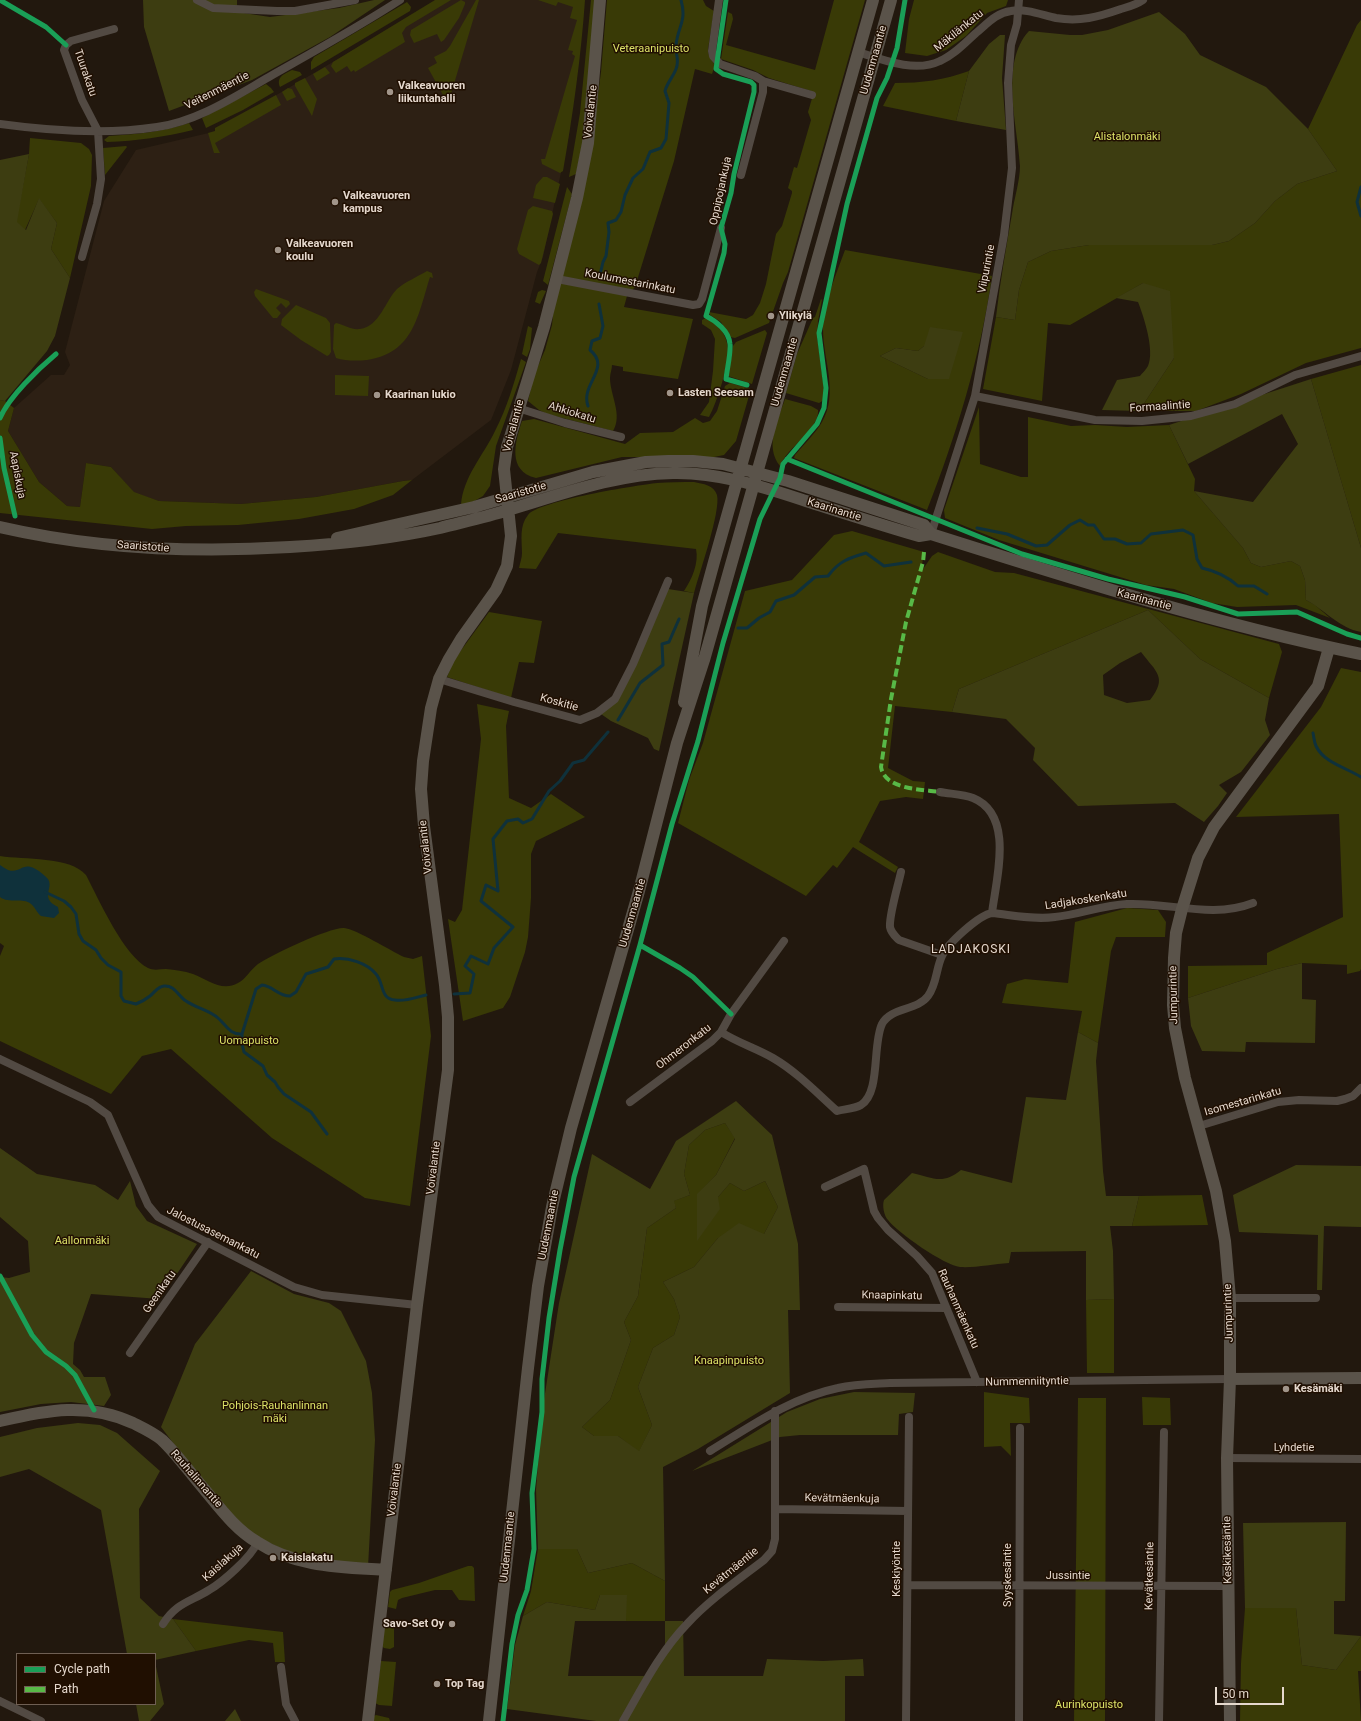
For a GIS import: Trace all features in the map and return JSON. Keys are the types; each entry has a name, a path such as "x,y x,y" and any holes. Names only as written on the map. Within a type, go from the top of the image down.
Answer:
{"main road":[{"name":"Voivalantie","path":"368,1721 417,1305 448,1070 449,1047 445,985 429,870 421,788 427,733 431,708 439,678 449,658 496,590 504,574 510,547 509,510 504,461 518,408 544,327 577,198 588,144 600,0"},
{"name":"Uudenmaantie","path":"677,743 691,658 702,606 873,0"},
{"name":"Uudenmaantie","path":"489,1721 528,1361 538,1286 552,1207 571,1128 639,891 677,743 704,660 756,472 891,0"},
{"name":"Saaristotie","path":"287,547 354,534 474,507 593,472 646,462 700,462 723,464 756,472"},
{"name":"Kaarinantie","path":"756,472 924,525 931,534"},
{"name":"Saaristotie","path":"0,527 26,533 94,544 168,550 257,549 354,543 407,535 509,510 569,490 657,473 690,473 737,480"},
{"name":"Kaarinantie","path":"737,480 919,536 931,534 1109,591 1329,648 1361,654"},
{"name":"Jumpurintie","path":"1230,1379 1230,1298 1220,1209 1180,1054 1173,1005 1176,933 1187,909 1198,858 1214,827 1318,686 1329,648"},
{"name":"Nummenniityntie","path":"1230,1379 1361,1378"},
{"name":"Keskikesäntie","path":"1230,1379 1227,1458 1230,1721"},
{"name":"Rauhalinnantie","path":"0,1421 31,1414 72,1409 94,1410 119,1416 140,1426 161,1440 238,1528 257,1543 285,1556 314,1564 386,1570"}],"street":[{"path":"197,0 213,8 295,11 355,0"},
{"name":"Veitenmäentie","path":"0,124 60,130 98,131 158,127 200,114 217,106 359,26 400,0"},
{"path":"719,0 713,56 720,64 756,76 763,81 812,95"},
{"name":"Viipurintie","path":"931,534 975,396 1004,235 1011,175 1008,83 1011,45 1017,24 1019,0"},
{"name":"Mäkilänkatu","path":"858,52 904,65 927,65 935,63 951,55 993,18 1010,11 1018,10 1057,18 1080,20 1097,18 1143,0"},
{"name":"Tuurakatu","path":"98,131 82,100 64,50 66,44 72,41 114,29"},
{"path":"740,175 763,92 763,81"},
{"path":"82,257 97,204 101,179 98,131"},
{"name":"Oppipojankuja","path":"699,304 702,299 721,228"},
{"name":"Koulumestarinkatu","path":"557,278 693,305 699,304"},
{"name":"Formaalintie","path":"975,396 1095,420 1142,420 1191,416 1235,404 1295,374 1361,356"},
{"name":"Ahkiokatu","path":"518,408 573,425 621,437"},
{"name":"Koskitie","path":"439,678 514,702 580,720 597,713 615,699 633,664 668,581"},
{"path":"721,1032 738,1042 772,1057 837,1111 861,1105 870,1094 878,1041 883,1023 888,1017 917,1005 929,995 933,987 942,955 975,920 986,914 992,913 1000,850 1000,836 997,823 981,802 965,796 940,792"},
{"path":"901,872 891,919 890,928 893,935 899,940 942,955"},
{"name":"Ladjakoskenkatu","path":"992,913 1029,917 1055,917 1125,904 1140,904 1187,909 1232,909 1253,902"},
{"name":"Ohmeronkatu","path":"630,1102 712,1041 721,1032 731,1014 784,941"},
{"name":"Jalostusasemankatu","path":"0,1059 90,1102 103,1110 112,1122 152,1211 166,1222 208,1242 284,1282 312,1293 417,1305"},
{"name":"Isomestarinkatu","path":"1199,1126 1278,1102 1299,1100 1337,1101 1353,1096 1361,1088"},
{"name":"Rauhanmäenkatu","path":"824,1187 864,1169 874,1211 878,1218 888,1230 926,1265 932,1273 977,1382"},
{"name":"Geenikatu","path":"130,1353 208,1242"},
{"path":"1230,1298 1316,1298"},
{"name":"Knaapinkatu","path":"838,1306 946,1308"},
{"name":"Nummenniityntie","path":"710,1451 774,1412 793,1403 824,1391 855,1385 1230,1379"},
{"name":"Kevätmäentie","path":"623,1721 659,1660 686,1625 700,1611 764,1560 772,1550 775,1539 776,1509 774,1412"},
{"name":"Keskiyöntie","path":"906,1721 909,1417"},
{"name":"Syyskesäntie","path":"1019,1721 1020,1428"},
{"name":"Kevätkesäntie","path":"1159,1721 1164,1432"},
{"name":"Lyhdetie","path":"1227,1458 1361,1459"},
{"name":"Kevätmäenkuja","path":"776,1509 908,1511"},
{"name":"Kaislakuja","path":"163,1624 168,1616 179,1605 205,1592 223,1580 254,1549 257,1543"},
{"name":"Jussintie","path":"908,1585 1019,1587 1228,1586"},
{"path":"281,1667 286,1704 295,1721"},
{"path":"0,1701 41,1721"}],"shaded area":[{"name":"Valkeavuoren koulu","path":"439,0 580,0 569,135 543,257 537,272 511,370 491,420 412,480 316,497 241,504 159,501 134,493 111,467 86,463 80,507 67,506 39,482 8,431 14,408 51,375 64,375 70,365 65,352 104,201 136,150 213,132"}],"green space":[{"path":"143,0 237,0 237,12 270,17 339,8 374,0 385,0 330,37 252,80 169,111 144,27"},
{"path":"435,0 451,0 406,27 402,33 405,42 355,72 354,70 351,72 347,66 336,73 331,66 333,62"},
{"path":"461,0 465,2 465,4 459,18 444,40 441,42 437,34 414,43 410,35 411,30"},
{"path":"476,0 479,0 448,104 428,68 437,63 434,57 446,51 450,46"},
{"path":"538,0 585,0 573,107 563,171 560,173 542,164 541,159 545,159 575,56 572,54 573,51 568,50 577,20 570,18 573,7 558,2 556,6"},
{"path":"591,0 597,0 583,141 576,174 569,177 580,113"},
{"name":"Veteraanipuisto","path":"607,0 703,0 706,6 714,11 708,49 709,56 715,65 712,74 695,69 674,161 635,287 627,296 624,307 693,319 678,379 623,371 623,367 612,365 610,376 617,418 613,431 547,414 539,410 528,401 534,375 545,350 552,325 554,305 594,125 601,72"},
{"path":"834,0 865,0 788,272 769,323 735,338 730,337 721,322 710,315 709,312 746,319 753,315 760,303 766,284 776,234 782,226 792,193 792,191 788,188 794,167 797,168 811,120 808,112 813,95 811,91 769,78 753,70 721,59 728,12 732,14 733,19 726,45 815,70"},
{"path":"914,0 1008,0 1006,6 987,13 966,36 946,50 927,56 905,53 909,19"},
{"path":"407,2 411,7 410,11 311,70 311,62 314,57"},
{"name":"Alistalonmäki","path":"1159,12 1185,34 1200,55 1266,87 1308,129 1337,171 1297,184 1275,201 1255,223 1229,241 1212,245 1089,245 1051,251 1028,262 1019,290 1015,320 996,317 1003,265 1020,172 1019,150 1012,96 1012,77 1020,44 1029,31 1082,35 1108,30"},
{"path":"1361,20 1361,348 1306,363 1241,394 1196,411 1139,411 1174,358 1143,283 1070,325 1048,323 1042,401 983,389 996,317 1015,320 1019,290 1028,262 1051,251 1089,245 1212,245 1229,241 1255,223 1275,201 1297,184 1337,171 1308,129 1357,25"},
{"path":"1000,35 1005,35 1002,78 1006,130 956,121 969,71 989,44"},
{"path":"325,67 330,73 317,81 313,74"},
{"path":"292,70 300,72 302,75 280,87 280,78"},
{"path":"969,71 956,121 883,106 895,83 933,80 951,77"},
{"path":"305,78 317,99 312,116 295,86 295,83"},
{"path":"266,84 274,92 243,110 206,128 202,118"},
{"path":"288,88 292,89 296,97 287,101 282,92"},
{"path":"276,95 281,105 215,143 220,153 214,153 208,133 215,131 215,128"},
{"path":"189,123 193,130 161,137 107,142 104,140 109,136 159,131"},
{"path":"30,138 81,143 89,149 92,155 91,186 70,278 51,249 57,223 39,199 25,230 16,222 29,154"},
{"path":"127,147 105,175 103,148"},
{"path":"29,154 17,222 26,230 39,198 57,223 51,249 70,278 55,336 47,351 5,401 0,400 0,160"},
{"path":"543,177 547,177 560,184 555,203 533,198 536,185"},
{"path":"567,187 572,194 548,285 543,281"},
{"path":"533,206 552,211 553,214 541,263 539,265 519,254 517,249 528,210"},
{"path":"845,250 992,276 981,335 966,395 948,454 927,510 794,458 813,435 822,422 827,411 830,388 823,329 825,310","holes":["924,346 928,379 880,356 896,348 918,351"]},
{"path":"427,271 432,273 433,278 430,277 417,318 412,330 404,341 395,349 383,356 367,360 343,360 336,358 333,349 334,325 336,323 354,329 367,327 373,323 382,312 397,289"},
{"path":"1143,283 1170,291 1174,358 1139,411 1102,410 1117,380 1140,376 1148,366 1150,360 1146,325 1138,302 1116,298"},
{"path":"256,289 289,301 290,304 286,308 281,303 276,308 281,313 277,318 273,318 255,296 254,292"},
{"path":"542,290 546,291 540,304 535,302 538,292"},
{"path":"821,299 817,336 825,397 824,400 819,403 786,393 797,354 813,318 815,317"},
{"path":"296,305 326,318 330,323 331,352 329,355 327,356 301,340 281,325 282,319"},
{"path":"706,318 718,326 724,334 728,349 727,364 722,383 709,417 700,415 709,402 715,339 711,330 702,324 702,320"},
{"path":"528,326 532,328 530,349 527,357 522,354"},
{"path":"930,327 963,332 949,379 928,379 880,356 896,348 918,351 924,346"},
{"path":"765,330 767,333 752,384 728,376 733,346 736,342"},
{"path":"521,359 526,362 496,446 490,486 483,496 471,503 461,505 465,485 503,413"},
{"path":"1361,365 1361,548 1311,379"},
{"path":"335,375 369,376 368,396 335,395"},
{"path":"1311,379 1361,548 1361,632 1339,623 1306,600 1305,580 1300,566 1291,561 1261,567 1251,563 1243,548 1194,491 1253,502 1298,444 1282,414 1188,464 1169,425"},
{"path":"730,383 751,389 736,441 724,455 714,457 622,457 536,478 527,474 521,469 517,462 516,446 522,421 534,419 625,444 640,433 673,432 695,418 703,423 710,421 717,411 725,386"},
{"path":"785,399 811,406 818,410 814,424 783,459 780,466 775,458 773,442 776,424"},
{"path":"0,400 5,401 14,408 8,431 39,482 67,506 80,507 86,463 111,467 134,492 159,501 241,504 316,497 412,480 393,495 354,509 299,519 238,525 186,526 152,529 0,513"},
{"path":"979,407 980,464 1021,477 1028,477 1028,417 1071,426 1095,425 1127,427 1169,425 1195,479 1194,491 1243,548 1251,563 1261,567 1291,561 1300,566 1305,580 1306,600 1315,605 1330,618 1296,605 1237,607 1212,603 1174,589 1146,585 999,540 945,518 944,510"},
{"path":"694,482 711,487 716,492 717,503 713,528 694,593 684,591 690,581 696,565 696,549 558,533 536,569 519,568 522,555 523,524 528,515 536,510 568,499 610,490 657,483"},
{"path":"852,531 924,552 921,572 932,556 938,552 995,572 1014,573 1279,644 1282,652 1269,698 1200,659 1148,610 959,689 952,712 895,706 888,768 913,781 925,782 923,799 906,797 880,801 859,842 898,867 895,873 853,847 837,868 833,865 806,896 678,823 689,780 703,743 745,591 792,580 834,535"},
{"path":"668,589 694,593 659,751 654,749 648,738 611,721 601,714 618,700"},
{"path":"1148,610 1200,659 1269,698 1265,720 1270,735 1241,772 1219,785 1227,793 1204,822 1175,803 1078,806 1033,760 1035,748 1006,719 952,712 959,689","holes":["1141,652 1155,670 1159,680 1158,686 1150,700 1127,703 1104,695 1103,675 1120,663"]},
{"path":"489,612 542,621 534,663 519,662 511,698 447,677 454,660"},
{"path":"1341,668 1361,672 1361,969 1360,971 1347,974 1347,965 1302,963 1277,969 1188,998 1188,966 1267,965 1267,953 1343,917 1339,814 1236,817 1321,707"},
{"path":"477,704 509,711 506,726 509,798 531,808 551,794 585,817 536,841 531,854 531,898 528,937 525,952 510,997 503,1008 463,1021 448,919 455,922 462,910 481,739"},
{"name":"Uomapuisto","path":"0,856 46,860 69,865 79,869 86,875 121,940 139,962 150,969 176,970 193,974 221,986 238,983 255,966 287,948 337,929 344,928 357,932 404,957 413,959 422,956 431,1036 410,1206 365,1198 272,1138 171,1049 142,1056 111,1094 0,1041 0,956 4,946 0,943"},
{"path":"1127,908 1158,910 1166,922 1165,937 1116,937 1111,951 1098,1043 1078,1032 1082,1011 1002,1003 1007,984 1025,979 1068,983 1075,922"},
{"path":"1302,963 1302,999 1316,1000 1315,1043 1246,1042 1245,1052 1202,1051 1191,1026 1188,998 1277,969"},
{"path":"1078,1032 1098,1043 1096,1061 1106,1196 1139,1196 1132,1226 1110,1226 1113,1251 1114,1299 1086,1300 1086,1251 1011,1252 1009,1263 960,1267 943,1261 901,1233 887,1218 883,1207 884,1200 912,1173 943,1179 955,1175 961,1170 1012,1183 1026,1097 1066,1100"},
{"name":"Knaapinpuisto","path":"736,1101 772,1135 798,1244 800,1310 788,1310 790,1393 698,1449 663,1467 665,1581 632,1563 588,1573 577,1549 538,1549 536,1490 542,1413 559,1303 592,1154 650,1189 676,1141","holes":["725,1123 735,1139 716,1175 697,1194 697,1241 720,1209 718,1197 730,1183 744,1191 765,1181 778,1207 764,1234 739,1223 718,1238 694,1267 663,1282 674,1299 680,1317 674,1335 653,1348 638,1387 652,1425 639,1451 618,1436 594,1436 582,1427 610,1400 631,1340 624,1322 638,1296 647,1228 676,1208 674,1201 690,1195 684,1174 689,1145 705,1130"]},
{"path":"725,1123 735,1138 716,1175 698,1194 718,1197 730,1183 744,1191 765,1181 778,1207 764,1234 718,1238 694,1267 663,1282 674,1299 680,1317 674,1335 653,1348 638,1387 652,1425 639,1452 618,1436 594,1436 582,1427 610,1400 631,1340 624,1322 638,1296 647,1228 676,1208 673,1201 690,1195 684,1174 689,1145 705,1130"},
{"name":"Aallonmäki","path":"0,1148 37,1174 95,1185 118,1200 130,1181 136,1206 147,1221 197,1244 160,1299 91,1294 74,1343 73,1364 80,1370 84,1377 105,1377 111,1395 104,1406 71,1402 41,1404 0,1412 0,1277 9,1278 30,1272 28,1241 0,1217"},
{"path":"1296,1165 1361,1166 1361,1227 1324,1226 1322,1290 1317,1290 1318,1235 1239,1232 1233,1195"},
{"path":"1202,1195 1208,1225 1132,1226 1139,1196"},
{"name":"Pohjois-Rauhanlinnan mäki","path":"251,1271 294,1294 329,1303 341,1311 366,1361 372,1393 375,1440 368,1567 314,1564 238,1528 161,1427 195,1344"},
{"path":"1114,1299 1114,1373 1087,1373 1086,1300"},
{"path":"854,1392 915,1393 913,1412 899,1414 898,1435 800,1435 780,1437 692,1471 787,1412 820,1399"},
{"path":"984,1392 1029,1398 1030,1423 1010,1423 1011,1456 1001,1446 984,1447"},
{"path":"1142,1397 1170,1398 1171,1425 1143,1425"},
{"name":"Aurinkopuisto","path":"1078,1398 1106,1398 1105,1721 1074,1721"},
{"path":"78,1423 100,1425 117,1433 160,1471 139,1509 140,1598 159,1616 173,1619 196,1651 156,1660 156,1653 127,1653 101,1510 29,1469 0,1477 0,1437 37,1428"},
{"path":"1346,1522 1345,1601 1334,1601 1334,1634 1361,1636 1336,1670 1302,1665 1296,1608 1245,1608 1243,1523"},
{"path":"538,1549 577,1549 588,1573 632,1563 665,1581 665,1621 626,1621 626,1595 600,1595 595,1610 547,1602 523,1616 531,1591"},
{"path":"468,1566 472,1566 474,1568 475,1601 459,1600 452,1590 435,1590 402,1598 398,1600 396,1609 388,1607 390,1592 392,1590 419,1583"},
{"path":"600,1595 627,1595 626,1621 575,1621 568,1676 646,1676 665,1648 665,1621 683,1621 684,1676 763,1676 767,1659 823,1661 863,1659 864,1676 845,1676 845,1721 596,1721 507,1709 515,1645 523,1616 547,1602 595,1610"},
{"path":"1245,1608 1296,1608 1302,1665 1336,1670 1361,1636 1361,1671 1358,1671 1361,1721 1240,1721 1241,1663"},
{"path":"173,1619 283,1632 285,1662 275,1662 273,1643 249,1640 196,1651"},
{"path":"390,1622 394,1623 394,1647 390,1649 382,1646 385,1624"},
{"path":"381,1661 396,1662 392,1706 379,1705 375,1703"},
{"path":"156,1667 164,1704 150,1721 139,1721 136,1705 156,1705"},
{"path":"235,1709 241,1721 225,1721"},
{"path":"376,1715 389,1718 390,1721 372,1721"}],"water":[{"path":"0,865 13,871 24,867 32,867 45,876 50,884 48,895 49,899 58,907 59,913 54,918 41,916 28,902 8,900 0,897"}],"waterway":[{"path":"600,275 606,256 609,232 608,223 616,220 621,212 625,195 633,178 643,169 650,152 661,148 666,139 669,103 665,91 677,66 676,45 683,18 683,7 681,0"},
{"path":"1361,187 1357,202 1361,216"},
{"path":"588,406 588,390 597,370 598,363 596,357 590,350 592,341 600,338 603,326 599,304"},
{"path":"977,528 1007,534 1036,546 1047,545 1070,525 1080,520 1088,525 1094,525 1104,539 1115,539 1127,544 1141,543 1151,534 1183,530 1193,535 1197,559 1202,568 1221,574 1238,586 1254,586 1267,594"},
{"path":"738,628 747,628 759,618 770,612 776,601 794,595 815,577 828,576 840,563 854,557 866,553 884,566 911,562"},
{"path":"618,720 640,683 663,665 662,644 669,642 679,619"},
{"path":"454,994 470,993 474,974 465,966 471,956 488,964 494,948 513,927 481,901 486,885 498,891 493,839 507,821 518,819 523,823 532,819 549,791 560,781 573,763 584,760 608,732"},
{"path":"1313,733 1316,746 1324,757 1361,777"},
{"path":"45,892 64,901 71,907 76,914 79,934 83,941 96,950 108,965 121,972 121,996 124,1001 136,1004 146,999 160,987 168,986 174,989 186,1001 214,1015 234,1033 242,1034 256,989 262,985 286,996 290,996 296,992 306,974 328,967 334,959 351,960 368,967 376,974 385,994 390,999 403,1000 426,995"},
{"path":"242,1034 244,1052 263,1066 267,1075 275,1082 284,1094 311,1112 327,1134"}],"marked path":[{"path":"924,552 923,562 906,622 891,699 881,767 884,775 896,784 914,789 940,792"}],"cycle path":[{"path":"0,0 46,27 66,45"},
{"path":"726,0 716,69 723,74 751,82 754,85 754,92 734,174 731,193 721,228 725,244 724,253 706,316 721,327 729,339 730,352 726,379 747,385"},
{"path":"503,1721 512,1644 518,1615 527,1590 534,1549 532,1493 542,1412 542,1379 549,1318 574,1177 640,945 672,824 698,741 723,643 760,519 780,478 783,464 817,424 824,408 826,388 819,333 847,204 877,98 887,78 897,48 905,0"},
{"path":"0,418 17,392 56,354"},
{"name":"Aapiskuja","path":"0,438 4,468 15,516"},
{"path":"787,459 1022,554 1108,579 1185,597 1238,614 1297,612 1347,634 1361,638"},
{"path":"640,945 693,977 731,1014"},
{"path":"0,1276 32,1335 46,1352 66,1366 75,1375 94,1410"}],"place":[{"name":"Valkeavuoren liikuntahalli","path":"390,92"},
{"name":"Valkeavuoren kampus","path":"335,202"},
{"name":"Valkeavuoren koulu","path":"278,250"},
{"name":"Ylikylä","path":"771,316"},
{"name":"Lasten Seesam","path":"670,393"},
{"name":"Kaarinan lukio","path":"377,395"},
{"name":"Kesämäki","path":"1286,1389"},
{"name":"Kaislakatu","path":"273,1558"},
{"name":"Savo-Set Oy","path":"452,1624"},
{"name":"Top Tag","path":"437,1684"}],"district":[{"name":"LADJAKOSKI","path":"971,950"}]}
